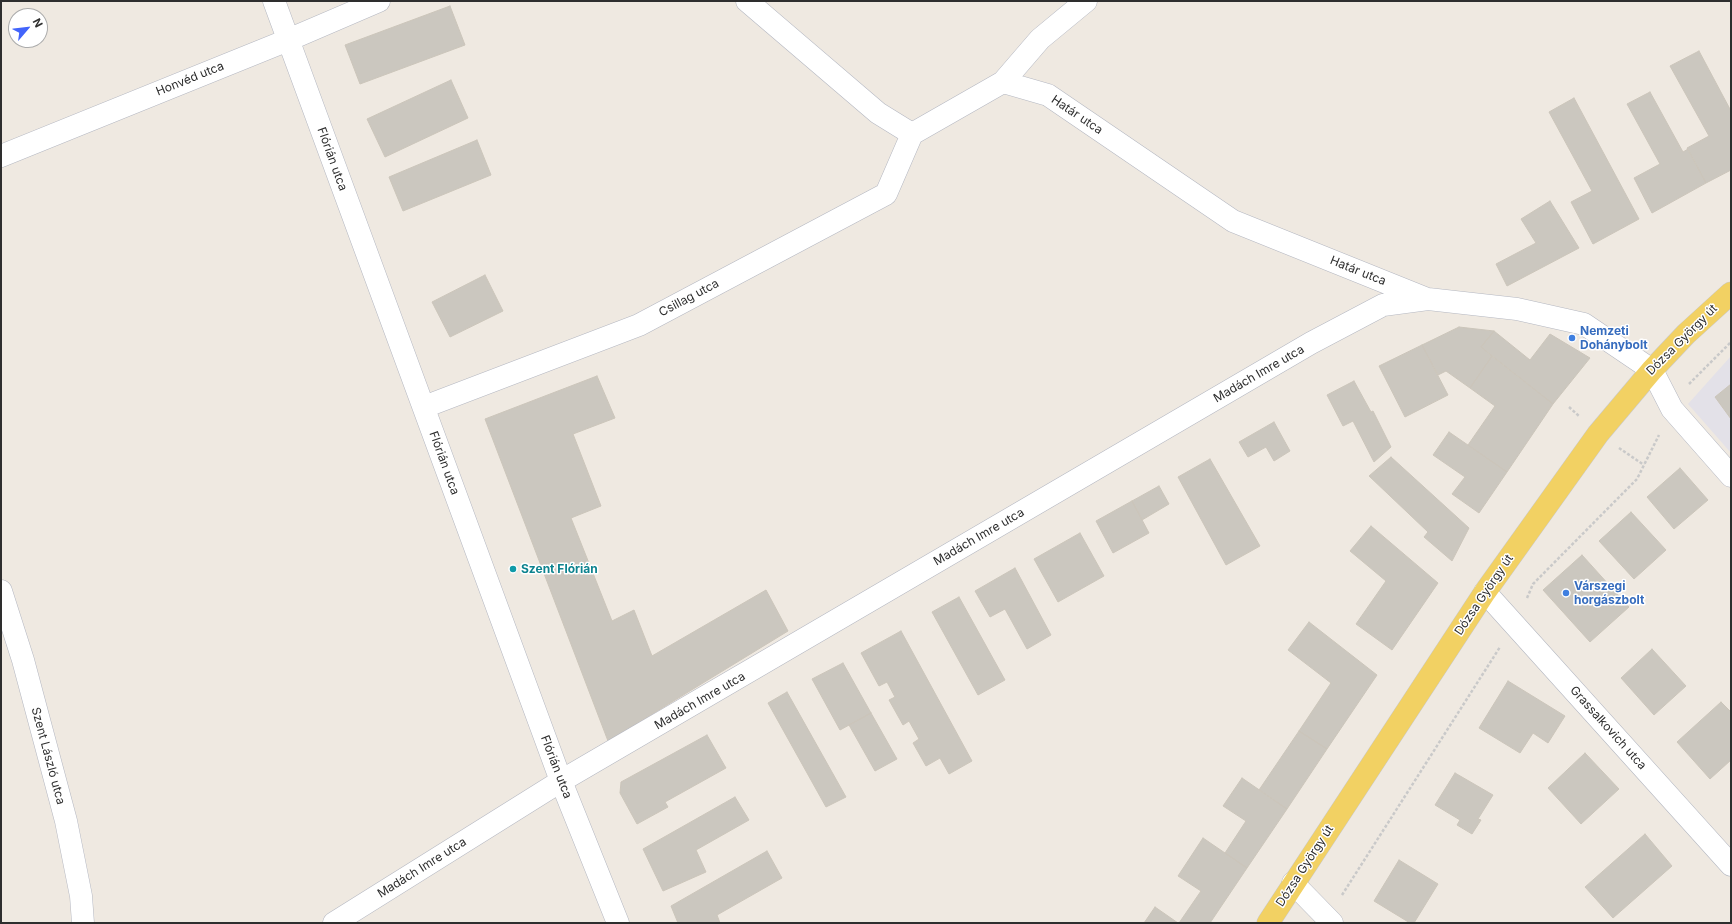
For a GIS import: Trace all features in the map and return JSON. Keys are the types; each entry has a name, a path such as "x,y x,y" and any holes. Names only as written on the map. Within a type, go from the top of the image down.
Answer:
{"main road":[{"name":"Dózsa György út","path":"1268,923 1485,592 1598,434 1652,370 1686,334 1731,293"}],"street":[{"name":"Flórián utca","path":"274,1 561,781 618,923"},
{"name":"Honvéd utca","path":"1,156 288,40 379,1"},
{"path":"747,1 878,113 912,134 1003,82 1040,38 1086,1"},
{"name":"Határ utca","path":"1003,82 1048,95 1233,220 1428,300"},
{"name":"Csillag utca","path":"424,407 639,325 886,194 912,134"},
{"name":"Madách Imre utca","path":"334,923 561,781 1311,343 1384,305 1428,300 1517,309 1584,324 1652,370"},
{"path":"1652,370 1672,409 1731,476"},
{"name":"Szent László utca","path":"1,591 23,660 66,821 81,896 83,923"},
{"name":"Grassalkovich utca","path":"1485,592 1731,865"},
{"path":"1293,883 1332,923"}],"shaded area":[{"path":"1731,356 1731,453 1688,404"}],"building":[{"path":"450,6 465,45 360,84 345,45"},
{"path":"1699,51 1731,111 1731,170 1706,183 1687,148 1709,136 1670,66"},
{"path":"451,80 468,118 385,157 367,119"},
{"path":"1650,92 1683,152 1688,149 1706,183 1652,213 1634,178 1660,164 1627,104"},
{"path":"1574,98 1639,219 1593,244 1571,202 1592,191 1549,112"},
{"path":"477,140 491,175 403,211 389,177"},
{"path":"1550,201 1579,248 1507,286 1496,264 1536,243 1521,219"},
{"path":"485,275 503,311 450,337 432,302"},
{"path":"1459,327 1494,331 1481,347 1492,356 1470,388 1446,371 1438,375 1422,345"},
{"path":"1494,331 1530,360 1550,334 1590,358 1553,404 1481,347"},
{"path":"1422,345 1448,395 1405,417 1379,366"},
{"path":"1492,356 1553,404 1507,472 1468,445 1495,406 1470,388"},
{"path":"597,376 615,418 573,434 601,506 571,518 612,621 634,610 652,656 766,590 788,631 608,741 485,419"},
{"path":"1354,381 1371,412 1373,411 1391,447 1374,462 1353,421 1343,426 1327,395"},
{"path":"1731,384 1731,419 1715,397"},
{"path":"1274,422 1290,451 1274,461 1266,447 1248,457 1239,442"},
{"path":"1449,432 1507,472 1479,513 1452,494 1465,477 1433,455"},
{"path":"1391,457 1469,528 1452,561 1424,537 1428,532 1369,476"},
{"path":"1210,459 1260,546 1226,565 1178,477"},
{"path":"1680,468 1708,500 1674,529 1647,497"},
{"path":"1159,486 1169,504 1142,520 1132,501"},
{"path":"1132,501 1149,533 1113,553 1096,521"},
{"path":"1631,512 1666,550 1634,579 1599,541"},
{"path":"1371,526 1438,583 1392,650 1356,624 1386,581 1350,551"},
{"path":"1080,533 1104,576 1058,602 1034,559"},
{"path":"1582,555 1629,607 1590,642 1543,590"},
{"path":"1015,568 1051,635 1027,649 1005,609 990,617 975,591"},
{"path":"959,597 1005,680 978,695 932,612"},
{"path":"1309,622 1377,675 1327,749 1299,731 1331,683 1288,650"},
{"path":"901,631 972,761 949,774 940,758 926,766 913,743 919,739 909,721 903,725 889,700 895,697 887,682 879,686 861,653"},
{"path":"1652,649 1686,686 1654,715 1621,678"},
{"path":"843,663 871,713 840,730 812,679"},
{"path":"1508,681 1565,716 1548,743 1533,733 1520,753 1479,728"},
{"path":"787,692 846,797 826,807 768,703"},
{"path":"1721,702 1731,712 1731,760 1710,779 1677,742"},
{"path":"871,713 897,759 875,771 849,725"},
{"path":"1299,731 1327,749 1287,809 1259,790"},
{"path":"707,735 726,768 665,802 668,807 637,824 620,793 621,782"},
{"path":"1585,753 1619,789 1581,824 1548,788"},
{"path":"1455,773 1493,795 1478,819 1481,820 1472,834 1457,825 1460,820 1435,805"},
{"path":"1242,778 1287,809 1247,868 1225,853 1246,821 1223,806"},
{"path":"735,797 749,820 696,850 706,872 663,891 643,849"},
{"path":"1645,834 1672,866 1613,918 1585,887"},
{"path":"1203,838 1247,868 1210,923 1179,923 1201,891 1178,876"},
{"path":"767,851 782,878 717,915 720,923 678,923 671,906"},
{"path":"1399,860 1438,884 1414,923 1410,923 1374,901"},
{"path":"1155,907 1178,923 1144,923"}],"place":[{"name":"Nemzeti Dohánybolt","path":"1572,338"},
{"name":"Szent Flórián","path":"513,569"},
{"name":"Várszegi horgászbolt","path":"1566,593"}]}
